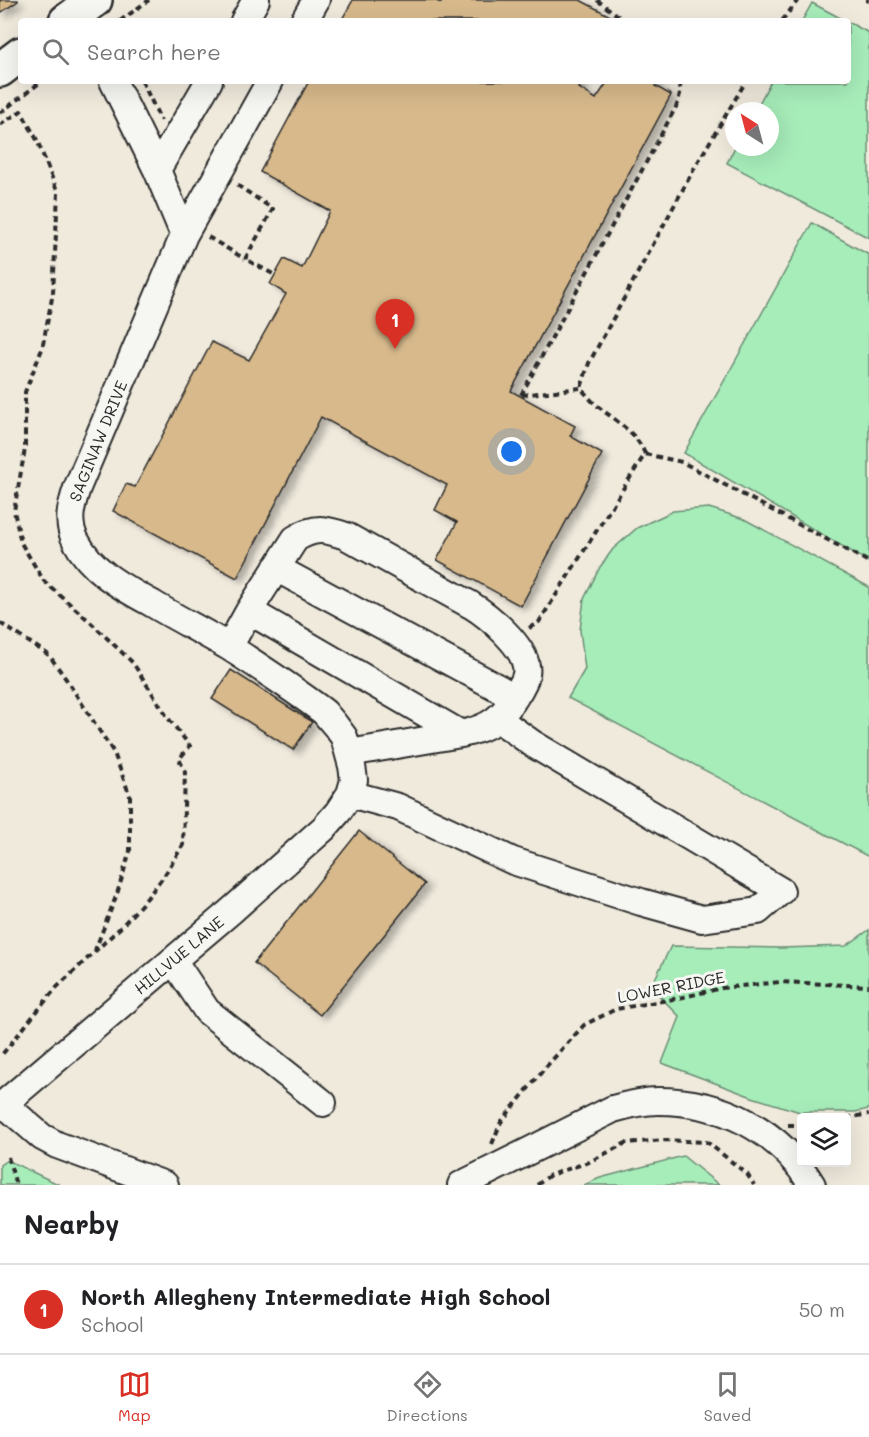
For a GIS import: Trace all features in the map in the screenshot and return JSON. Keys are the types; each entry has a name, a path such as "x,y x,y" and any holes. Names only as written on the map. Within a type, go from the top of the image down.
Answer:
{"main road":[{"path":"0,70 18,56"}],"street":[{"path":"246,18 256,0"},
{"path":"306,18 316,0"},
{"path":"114,84 187,230"},
{"path":"157,170 207,84"},
{"name":"SAGINAW DRIVE","path":"268,84 187,230 77,488 70,508 70,524 82,551 104,574 229,647 324,712 344,737 354,780 350,794"},
{"path":"229,647 249,611 296,539 307,531 317,530 331,531 346,537 471,605 482,612 522,654 526,666 526,677 510,706 488,726 461,734 349,753"},
{"path":"276,568 515,697"},
{"path":"249,611 461,734"},
{"path":"350,794 398,807 513,861 640,902 702,919 758,911 781,891 533,744 498,718"},
{"name":"HILLVUE LANE","path":"2,1105 231,911 324,828 350,794"},
{"path":"173,960 207,1011 323,1103"},
{"path":"461,1185 613,1109 656,1101 695,1104 735,1115 786,1151 802,1168 812,1185"},
{"path":"2,1105 42,1137 57,1145 165,1185"}],"path":[{"path":"124,18 148,0"},
{"path":"597,0 622,18"},
{"path":"784,18 798,0"},
{"path":"0,113 38,84"},
{"path":"143,84 163,125 177,136"},
{"path":"581,388 521,395 677,105 681,90 679,84"},
{"path":"581,388 589,363 600,342 695,167 744,84"},
{"path":"223,165 235,174 236,184 273,210 245,258"},
{"path":"187,230 273,274"},
{"path":"581,388 593,402 641,443 645,454"},
{"path":"645,454 682,462 869,562"},
{"path":"510,639 539,622 645,454"},
{"path":"0,623 49,655 83,703 114,753 130,796 130,851 117,894 95,951 56,988 0,1057"},
{"name":"LOWER RIDGE","path":"493,1168 491,1154 493,1140 501,1122 584,1025 616,1009 722,988 780,982 869,986"},
{"path":"851,1117 869,1114"},
{"path":"537,1185 550,1175 590,1162 626,1143 665,1140 707,1142 747,1174 754,1185"},
{"path":"8,1157 16,1185"}],"green space":[{"path":"812,3 840,18 804,18"},
{"path":"851,24 869,33 869,238 727,163 730,156 779,156 779,102 760,102 769,84 851,84"},
{"path":"812,223 869,255 869,562 684,453"},
{"path":"709,508 744,519 869,587 869,857 568,698 585,669 580,630 584,599 600,567 613,549 637,528 673,511"},
{"path":"869,930 869,1109 855,1112 800,1112 752,1097 662,1063 680,1017 651,987 671,946 781,948 846,946"},
{"path":"683,1156 719,1185 584,1185 600,1178"},
{"path":"7,1160 60,1185 0,1185 0,1165"}],"building":[{"path":"0,0 18,0 18,1 0,13"},
{"path":"353,0 434,0 441,3 442,0 580,0 614,18 343,18"},
{"path":"307,84 581,84 579,88 596,99 606,84 656,84 655,86 671,95 511,391 575,426 570,436 602,454 521,606 437,560 457,522 435,510 447,485 321,417 237,578 113,511 126,484 135,487 212,342 249,360 286,294 270,284 284,259 302,268 330,211 260,172"},
{"path":"231,670 312,722 293,750 212,699"},
{"path":"359,831 425,884 320,1015 254,963"}],"place":[{"name":"North Allegheny Intermediate High School","path":"395,349"}]}
